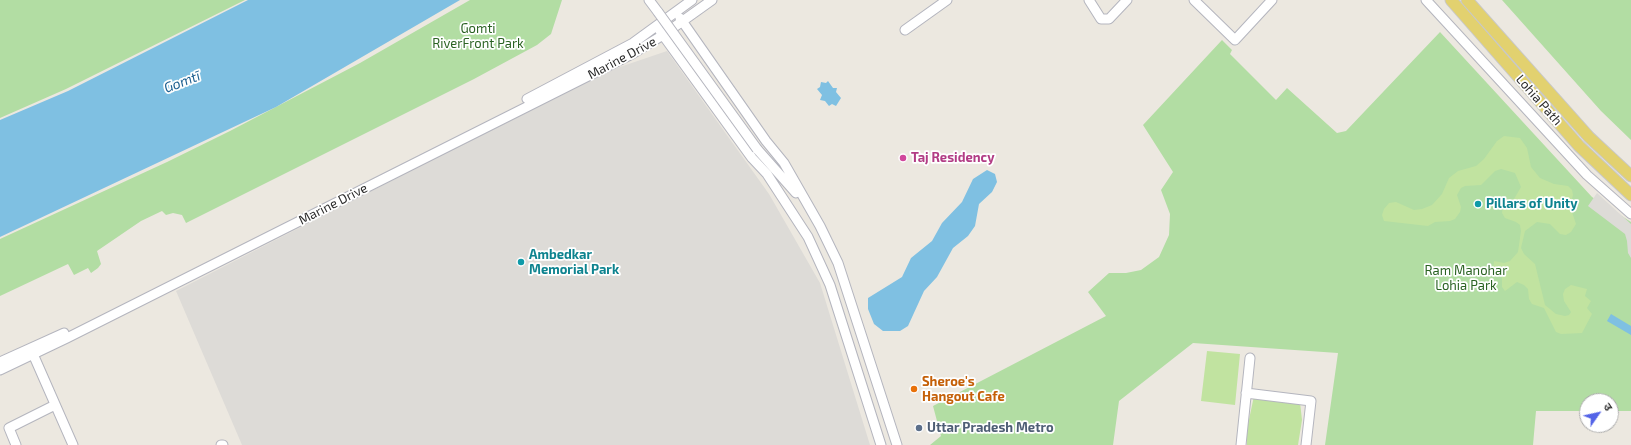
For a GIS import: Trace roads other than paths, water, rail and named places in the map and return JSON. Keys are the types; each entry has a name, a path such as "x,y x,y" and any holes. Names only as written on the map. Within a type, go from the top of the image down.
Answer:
{"main road":[{"name":"Lohia Path","path":"1451,0 1579,146 1631,195"},
{"name":"Lohia Path","path":"1467,0 1589,137 1631,176"}],"street":[{"path":"650,0 757,149 812,213"},
{"name":"Marine Drive","path":"0,362 71,329 603,60 633,43 692,0"},
{"name":"Marine Drive","path":"0,370 625,58 664,35 712,0"},
{"path":"905,30 947,0"},
{"path":"1089,0 1101,19 1109,19 1127,0"},
{"path":"1194,0 1235,40 1272,0"},
{"path":"1426,0 1587,175 1631,214"},
{"path":"676,12 762,136 784,163 838,263 897,445"},
{"path":"657,26 752,158 767,174 808,237 821,262 830,285 881,445"},
{"path":"757,149 767,174"},
{"path":"34,354 72,445"},
{"path":"1241,445 1250,358"},
{"path":"1246,393 1311,401 1306,445"},
{"path":"16,445 9,428 55,405"}],"water":[{"name":"Gomtī","path":"248,0 460,0 276,107 0,237 0,120 68,91"},
{"path":"828,81 833,88 837,88 836,92 841,98 836,106 832,104 829,106 825,101 820,100 822,95 817,89 820,87 821,82 826,83"},
{"path":"987,170 995,174 997,182 992,192 979,204 975,226 968,236 953,248 937,277 924,291 908,326 900,331 883,331 874,324 868,309 868,298 902,277 911,258 932,241 942,223 962,202 973,179"},
{"path":"1611,314 1631,326 1631,335 1607,321"}],"place":[{"name":"Taj Residency","path":"903,158"},
{"name":"Pillars of Unity","path":"1478,204"},
{"name":"Ambedkar Memorial Park","path":"521,262"},
{"name":"Sheroe's Hangout Cafe","path":"914,389"},
{"name":"Uttar Pradesh Metro","path":"919,428"}],"park label":[{"name":"Gomti RiverFront Park","path":"478,36"},
{"name":"Ram Manohar Lohia Park","path":"1466,278"}]}
